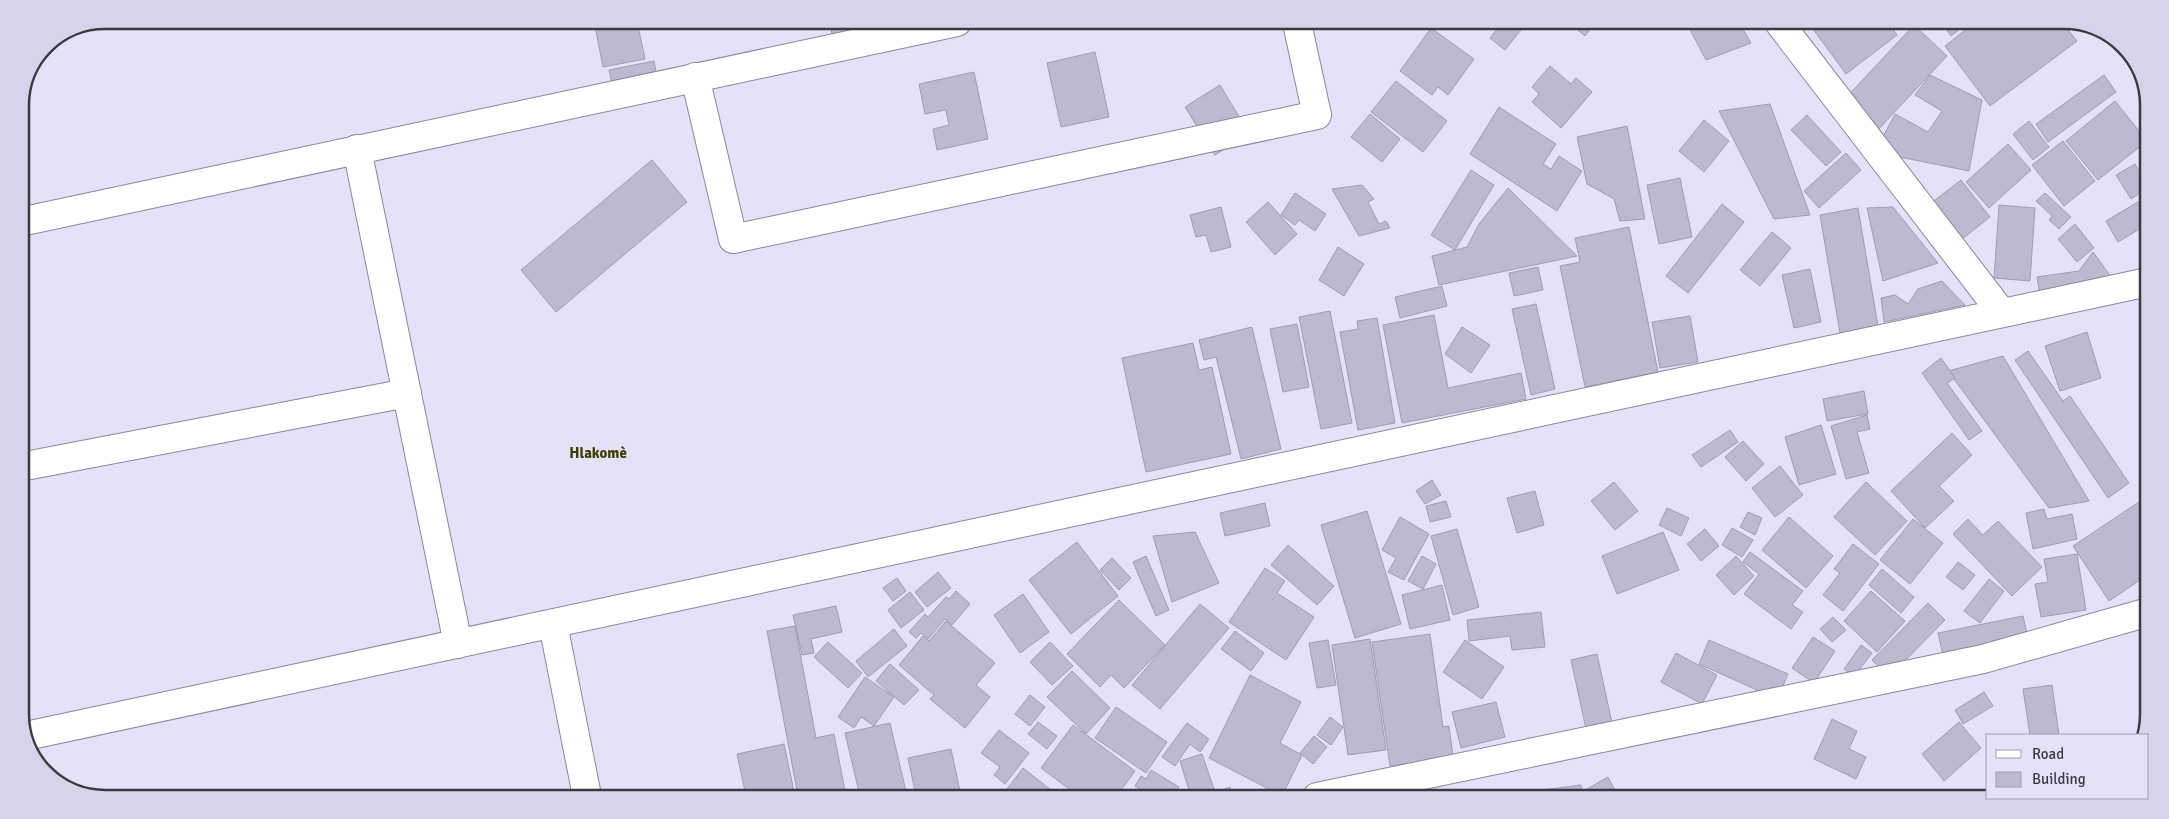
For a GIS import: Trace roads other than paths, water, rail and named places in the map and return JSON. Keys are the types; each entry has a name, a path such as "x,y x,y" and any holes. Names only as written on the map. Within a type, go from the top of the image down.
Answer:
{"street":[{"path":"29,220 923,29"},
{"path":"695,77 733,239 1317,115 1298,29"},
{"path":"1784,29 2002,313"},
{"path":"357,149 458,644"},
{"path":"32,735 2140,284"},
{"path":"29,466 407,393"},
{"path":"1351,790 1982,659 2140,613"},
{"path":"553,624 586,790"}],"district":[{"name":"Hlakomè","path":"598,453"}]}
